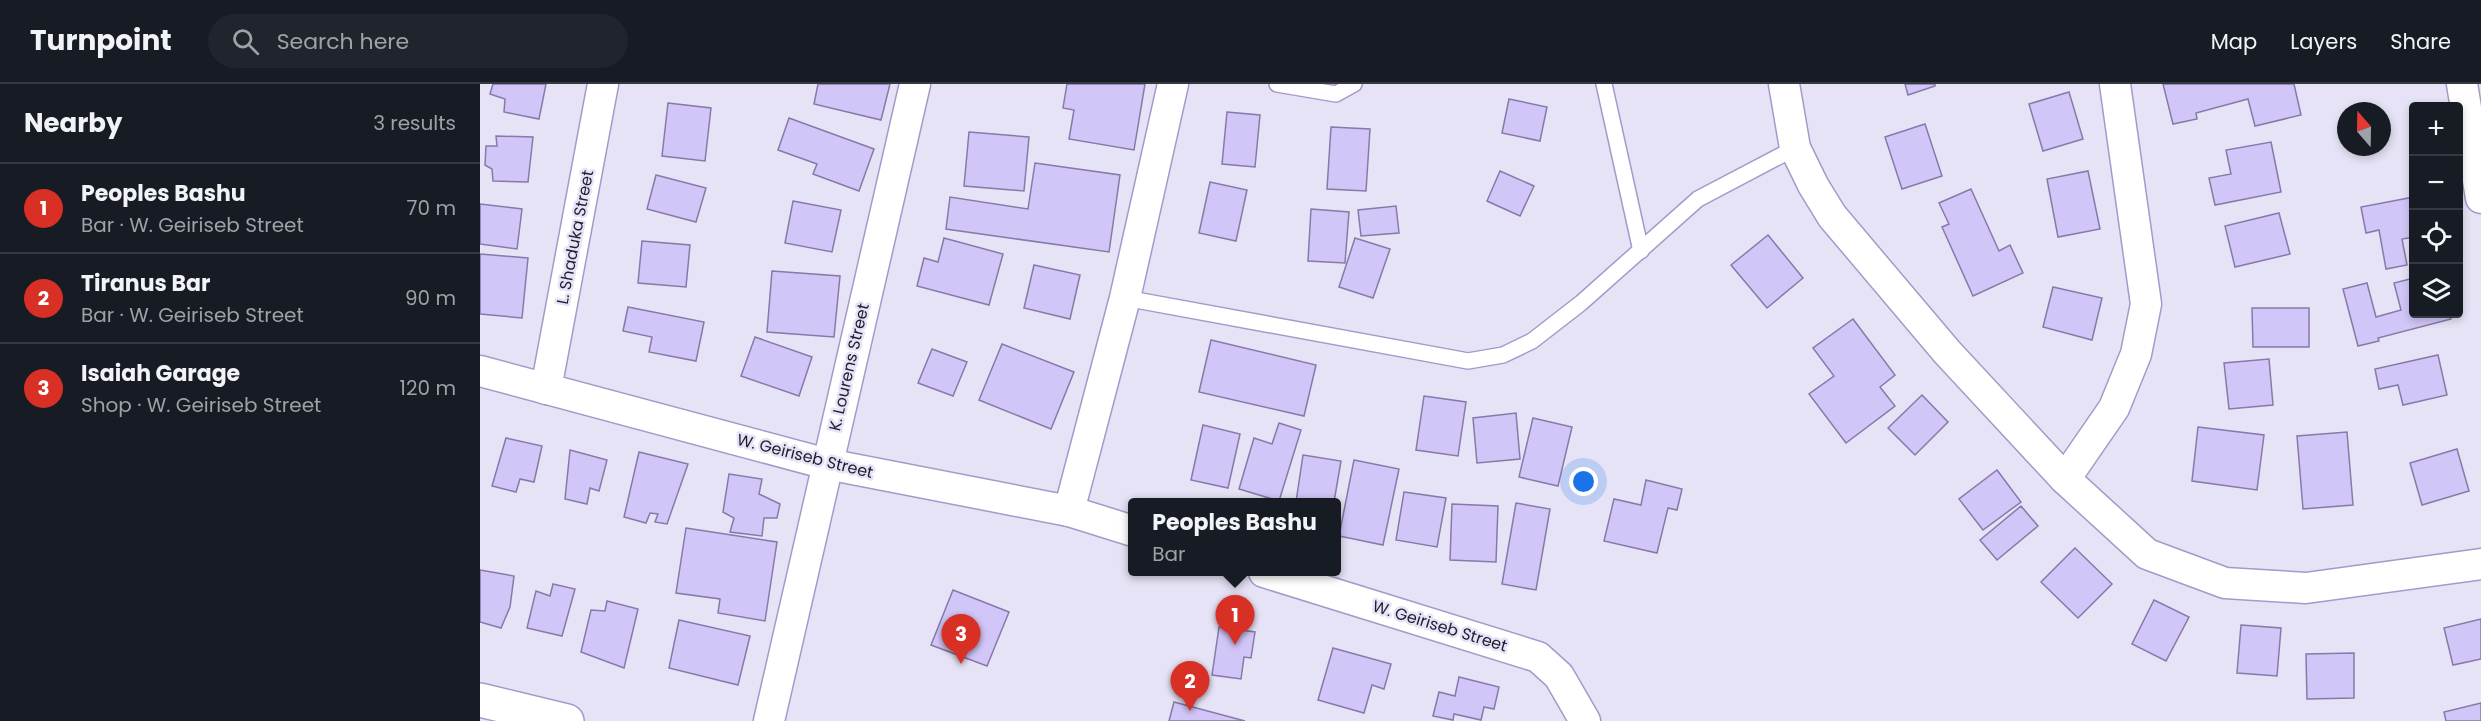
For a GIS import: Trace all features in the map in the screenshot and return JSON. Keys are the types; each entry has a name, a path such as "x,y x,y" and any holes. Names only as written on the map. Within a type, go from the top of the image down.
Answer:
{"street":[{"name":"L. Shaduka Street","path":"546,389 603,84"},
{"name":"K. Lourens Street","path":"769,721 915,84"},
{"path":"1069,511 1125,298 1173,84"},
{"path":"1784,84 1796,148 1813,185 1832,216 1947,352 2065,480 2147,554 2225,583 2306,588 2481,564"},
{"path":"2065,480 2114,408 2136,354 2146,304 2115,84"},
{"path":"2462,84 2481,198"},
{"name":"W. Geiriseb Street","path":"480,371 827,464 1069,511 1128,529"},
{"name":"W. Geiriseb Street","path":"1277,576 1539,657 1559,676 1585,721"},
{"path":"480,700 567,721"}],"lane":[{"path":"1277,84 1336,94 1354,84"},
{"path":"1604,84 1641,251"},
{"path":"1125,298 1468,361 1503,355 1532,341 1581,303 1698,199 1796,148"}],"building":[{"path":"493,84 546,84 539,119 504,112 505,99 490,94"},
{"path":"818,84 890,84 881,120 814,104"},
{"path":"1067,84 1145,84 1134,150 1069,139 1074,110 1063,108"},
{"path":"1905,84 1935,84 1935,86 1908,95"},
{"path":"2163,84 2294,84 2301,115 2255,126 2248,99 2196,113 2197,119 2173,124"},
{"path":"2069,92 2083,139 2043,151 2029,104"},
{"path":"1509,99 1547,107 1540,141 1502,133"},
{"path":"668,103 711,108 705,161 662,156"},
{"path":"1227,112 1260,115 1255,167 1222,164"},
{"path":"789,118 874,149 859,191 813,174 817,164 778,150"},
{"path":"1925,124 1942,176 1902,189 1885,137"},
{"path":"1331,127 1370,129 1366,191 1327,189"},
{"path":"969,132 1029,137 1024,191 964,186"},
{"path":"496,136 533,137 528,182 493,181 492,169 485,165 486,146 497,146"},
{"path":"2271,142 2281,192 2215,205 2209,178 2231,174 2226,150"},
{"path":"1035,163 1120,175 1109,252 946,229 950,197 1028,209"},
{"path":"1500,171 1534,186 1520,216 1487,201"},
{"path":"2088,171 2100,229 2058,237 2047,179"},
{"path":"656,175 706,188 696,222 647,209"},
{"path":"1210,182 1247,190 1236,241 1199,233"},
{"path":"1971,189 1999,251 2010,245 2023,273 1973,296 1942,227 1949,224 1939,203"},
{"path":"2409,198 2409,238 2402,239 2407,265 2386,269 2379,230 2366,233 2361,207"},
{"path":"793,201 841,210 832,252 785,243"},
{"path":"480,204 522,209 517,249 480,244"},
{"path":"1396,206 1399,233 1361,236 1358,210"},
{"path":"1311,209 1349,212 1345,263 1308,261"},
{"path":"2279,213 2290,254 2235,267 2225,226"},
{"path":"1768,235 1803,278 1767,308 1731,265"},
{"path":"944,238 1003,254 989,305 917,286 924,258 938,262"},
{"path":"1355,238 1390,249 1373,298 1339,287"},
{"path":"642,241 690,245 686,287 638,283"},
{"path":"480,254 528,258 522,318 480,314"},
{"path":"1034,265 1080,275 1070,319 1024,308"},
{"path":"772,271 840,276 834,337 767,332"},
{"path":"2409,279 2409,318 2451,319 2378,338 2379,341 2358,346 2343,289 2367,283 2376,317 2401,310 2394,283"},
{"path":"2053,287 2102,298 2092,340 2043,327"},
{"path":"628,307 704,322 696,361 649,352 652,337 623,331"},
{"path":"2252,308 2309,308 2309,347 2253,347"},
{"path":"1853,319 1895,375 1880,387 1895,406 1846,443 1809,394 1834,376 1813,348"},
{"path":"755,337 812,357 799,396 741,376"},
{"path":"1211,340 1316,365 1304,416 1199,392"},
{"path":"1002,344 1074,372 1051,429 979,400"},
{"path":"932,349 967,362 953,396 918,383"},
{"path":"2438,355 2447,395 2403,405 2398,385 2379,389 2375,369"},
{"path":"2269,359 2273,405 2229,409 2224,363"},
{"path":"1922,395 1948,422 1915,455 1888,428"},
{"path":"1424,396 1466,402 1458,456 1416,450"},
{"path":"1516,413 1520,459 1477,463 1473,418"},
{"path":"1533,418 1572,427 1558,486 1519,477"},
{"path":"1279,423 1301,430 1280,498 1269,498 1239,489 1254,438 1272,444"},
{"path":"1203,425 1240,434 1228,488 1191,480"},
{"path":"2198,427 2264,435 2257,490 2192,481"},
{"path":"2347,432 2353,505 2303,509 2297,436"},
{"path":"506,438 542,446 534,482 520,479 516,492 492,486"},
{"path":"2457,449 2469,491 2422,505 2410,463"},
{"path":"570,450 607,460 599,491 590,488 587,504 565,499"},
{"path":"639,452 688,464 667,524 655,522 658,514 650,513 646,523 624,517"},
{"path":"1303,455 1341,461 1335,498 1297,498"},
{"path":"1354,460 1399,469 1383,545 1341,536"},
{"path":"1997,470 2021,502 1983,530 1959,499"},
{"path":"729,474 762,479 759,494 780,504 777,518 764,518 762,536 730,532 734,518 723,512"},
{"path":"1646,480 1682,489 1677,510 1668,508 1657,553 1604,541 1614,499 1641,505"},
{"path":"1404,492 1446,498 1437,547 1396,540"},
{"path":"1516,503 1550,509 1536,590 1502,584"},
{"path":"1452,504 1498,506 1496,562 1450,560"},
{"path":"2021,506 2038,526 1997,560 1980,540"},
{"path":"686,528 777,542 765,621 718,613 720,599 676,593"},
{"path":"2075,548 2112,584 2078,618 2041,582"},
{"path":"480,570 514,576 510,607 501,628 480,622"},
{"path":"553,584 575,589 562,636 527,628 536,591 550,596"},
{"path":"953,590 1009,612 987,666 931,645"},
{"path":"2154,600 2189,617 2166,661 2132,644"},
{"path":"607,601 638,609 624,668 581,652 591,610 605,611"},
{"path":"2481,619 2481,659 2453,665 2444,628"},
{"path":"679,620 750,636 738,685 669,668"},
{"path":"2241,625 2281,628 2277,676 2237,673"},
{"path":"1219,627 1255,632 1251,658 1244,657 1241,679 1212,675"},
{"path":"1333,648 1391,664 1384,689 1372,685 1364,713 1318,700"},
{"path":"2354,653 2354,698 2307,699 2306,654"},
{"path":"1459,677 1499,687 1494,709 1484,707 1481,720 1454,714 1453,720 1433,716 1439,692 1455,696"},
{"path":"1174,702 1245,721 1169,721"},
{"path":"2481,703 2481,721 2446,721 2444,712"}],"place":[{"name":"Peoples Bashu","path":"1235,645"},
{"name":"Isaiah Garage","path":"961,664"},
{"name":"Tiranus Bar","path":"1190,711"}]}
